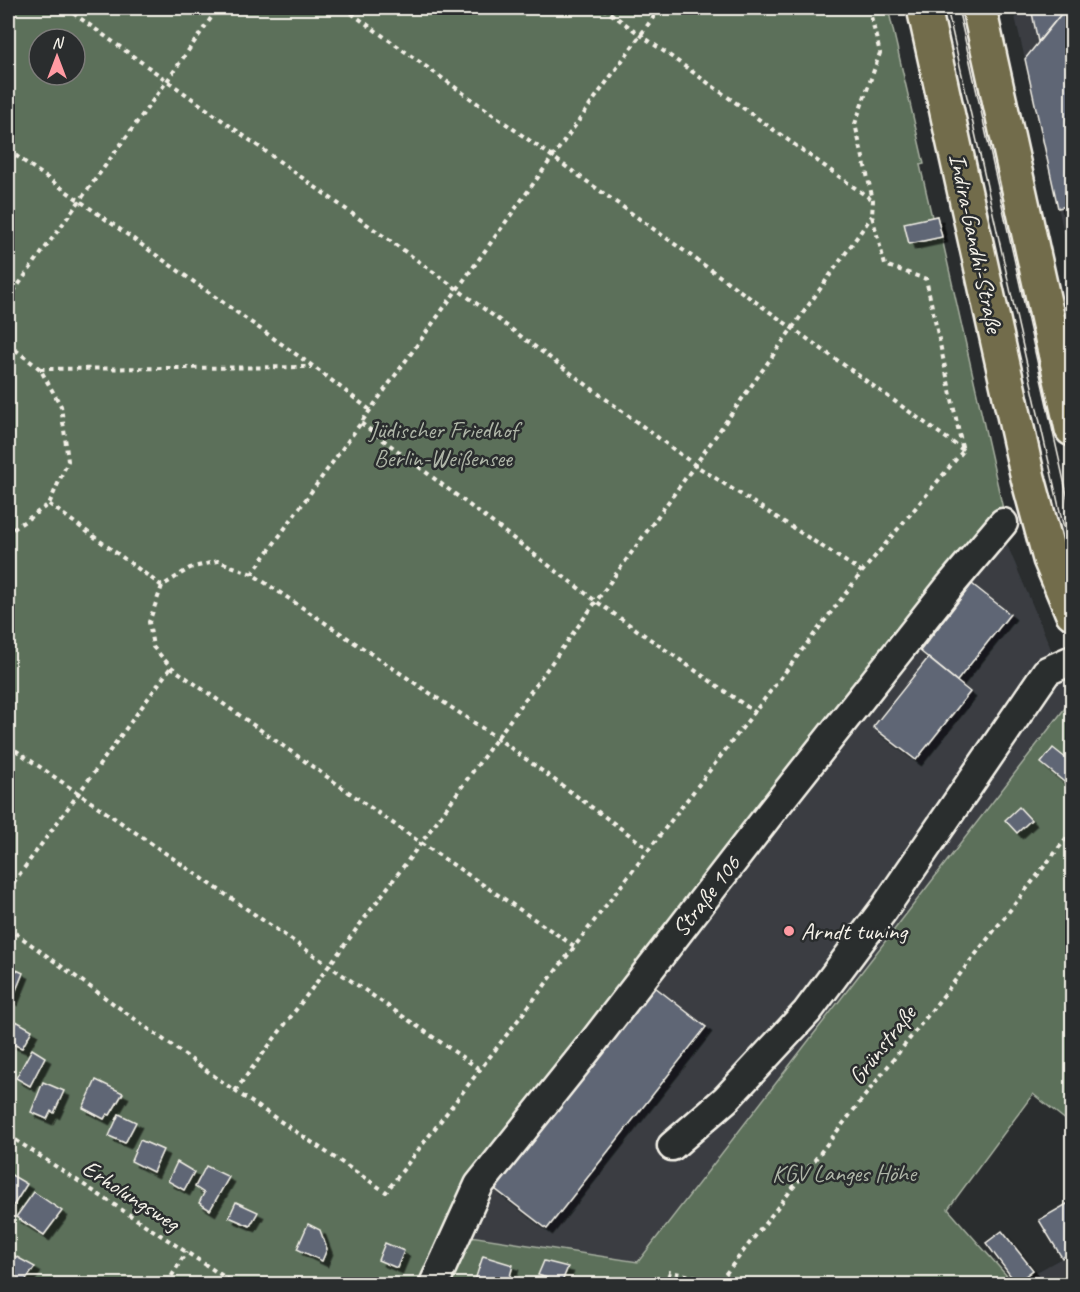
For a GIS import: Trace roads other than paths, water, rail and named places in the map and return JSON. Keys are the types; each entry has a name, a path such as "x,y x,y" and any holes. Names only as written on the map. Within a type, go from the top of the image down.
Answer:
{"main road":[{"name":"Indira-Gandhi-Straße","path":"924,8 1028,478 1050,559 1072,612"},
{"path":"979,8 1072,429"}],"lane":[{"name":"Straße 106","path":"434,1284 478,1185 591,1045 942,596 1003,523"},
{"path":"672,1146 726,1099 807,1012 884,909 1047,671 1072,660"}],"tram line":[{"path":"947,8 1072,558"},
{"path":"958,8 1072,517"}],"place":[{"name":"Arndt tuning","path":"789,931"}],"park label":[{"name":"Jüdischer Friedhof Berlin-Weißensee","path":"443,444"},
{"name":"KGV Langes Höhe","path":"844,1173"}]}
